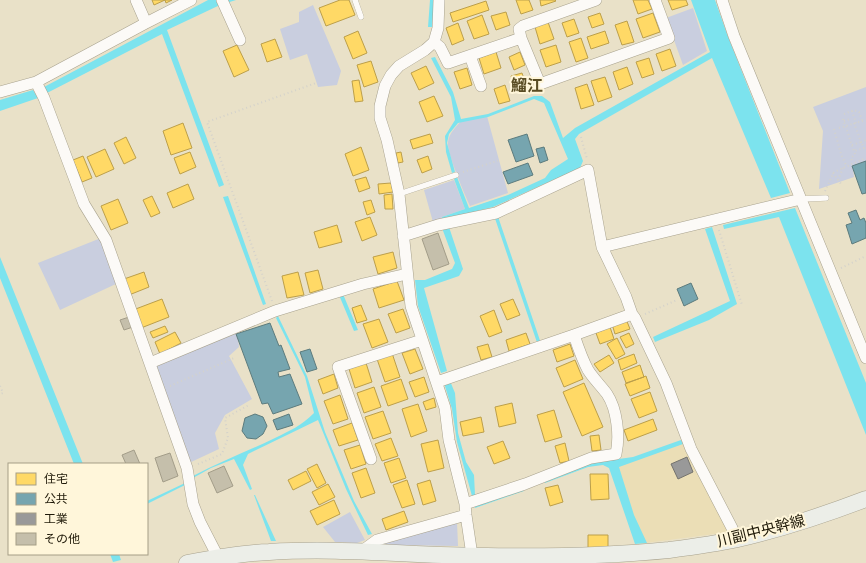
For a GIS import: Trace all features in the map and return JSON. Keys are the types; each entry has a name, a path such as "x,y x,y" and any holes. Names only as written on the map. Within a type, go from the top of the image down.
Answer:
{"street":[{"path":"136,0 146,23"},
{"path":"0,92 36,82 191,0"},
{"path":"187,563 269,552 362,551 473,559 466,510 449,440 445,408 411,306 399,194 387,140 380,118 380,106 391,75 399,66 425,50 434,42 438,28 439,0"},
{"path":"596,0 522,26 519,29 521,38 540,84 669,38 655,0"},
{"path":"722,0 734,36 866,358"},
{"path":"223,4 240,40"},
{"path":"434,42 440,47 448,63 521,38"},
{"path":"470,56 481,86"},
{"path":"36,82 44,98 84,204 106,240 187,468 193,504 218,560"},
{"path":"403,236 438,225 496,213 588,170 602,247 626,297 633,316 666,383 691,449 732,528 736,540"},
{"path":"602,247 801,199"},
{"path":"150,362 275,311 363,284 407,274"},
{"path":"437,382 633,316"},
{"path":"362,551 377,540 466,510 525,484 591,458 616,454 619,442 614,408 608,396 586,365 574,335"},
{"path":"371,459 338,367 422,340"},
{"name":"川副中央幹線","path":"473,559 570,557 636,553 692,547 736,540 796,524 866,499"}],"lane":[{"path":"354,0 361,17"},
{"path":"399,194 456,175"},
{"path":"801,199 824,199"}],"path":[{"path":"275,311 207,122 316,83"},
{"path":"844,114 853,111 857,107"},
{"path":"853,111 859,112 862,121"},
{"path":"853,111 861,142 865,147 854,151"},
{"path":"850,119 843,120 855,154 852,158 853,163"},
{"path":"839,128 866,120"},
{"path":"834,129 847,166"},
{"path":"581,137 587,158 588,170"},
{"path":"852,145 866,140"},
{"path":"824,199 833,173 843,167 866,158"},
{"path":"456,175 500,160"},
{"path":"838,180 843,167"},
{"path":"833,173 841,184"},
{"path":"715,219 742,305"},
{"path":"831,273 866,256"},
{"path":"633,316 677,300"},
{"path":"160,390 234,358"},
{"path":"0,386 3,393 0,394"},
{"path":"187,468 222,454 228,438 225,418 249,405"}],"shaded area":[{"path":"313,5 341,71 337,85 318,87 307,54 290,60 280,29 299,22 299,12"},
{"path":"693,8 707,51 683,65 666,18"},
{"path":"866,87 866,162 853,168 854,177 819,189 823,131 813,107"},
{"path":"487,116 508,193 470,206 453,163 448,142 451,133 461,121"},
{"path":"454,180 465,209 442,217 442,220 433,222 424,190"},
{"path":"101,238 118,283 60,310 38,263"},
{"path":"237,331 239,347 229,356 252,399 225,415 215,433 219,449 189,463 154,364"},
{"path":"683,441 730,532 638,544 615,466"},
{"path":"350,512 365,540 357,543 335,542 323,527"},
{"path":"457,522 458,546 386,545 383,541"}],"water":[{"path":"208,0 236,0 220,5 167,30 224,185 219,187 162,34 47,93 44,87"},
{"path":"430,0 434,0 435,2 432,27 428,27"},
{"path":"691,0 715,0 790,193 771,198 712,58 579,134 575,139 583,161 580,168 493,207 442,220 442,217 465,209 454,179 457,177 469,208 508,195 545,178 551,170 568,159 544,103 534,99 488,117 458,123 449,134 447,143 455,172 452,173 446,152 445,136 455,120 451,97 431,58 435,57 453,92 461,119 488,114 534,96 542,96 550,102 563,138 575,128 710,52"},
{"path":"33,90 38,98 0,111 0,100"},
{"path":"228,196 266,304 263,305 223,197"},
{"path":"795,208 866,383 866,435 779,217 724,229 723,225"},
{"path":"449,227 463,269 459,276 424,288 447,371 441,373 418,306 415,280 425,280 452,269 455,263 442,228"},
{"path":"712,227 737,304 709,320 655,342 653,337 730,301 705,229"},
{"path":"0,257 83,463 74,463 0,278"},
{"path":"343,294 358,330 354,331 339,295"},
{"path":"278,316 307,376 325,432 354,501 372,534 368,535 346,489 318,420 248,454 243,465 252,489 250,490 234,459 211,468 193,478 193,476 223,461 291,430 300,425 314,413 305,377 276,318"},
{"path":"450,381 455,393 458,433 466,462 474,475 475,495 472,496 457,442 452,409 444,383"},
{"path":"681,440 683,444 619,467 634,515 647,543 635,544 609,468 603,465 588,467 545,483 545,478 590,463 633,457"},
{"path":"185,483 185,485 148,504 148,501"},
{"path":"523,488 524,491 475,508 473,504"},
{"path":"255,495 276,541 271,541"},
{"path":"110,555 119,555 121,560 113,562"}],"building: 住宅":[{"path":"152,0 165,0 154,5"},
{"path":"165,0 172,0 166,3"},
{"path":"340,0 349,0 355,15 326,26 319,8"},
{"path":"516,0 529,0 533,10 521,14"},
{"path":"540,0 555,0 556,1 541,6"},
{"path":"633,0 648,0 652,9 638,14"},
{"path":"668,0 686,0 688,5 672,10"},
{"path":"486,1 489,10 453,22 450,13"},
{"path":"506,12 510,25 496,30 491,16"},
{"path":"600,13 604,24 592,28 588,17"},
{"path":"653,13 660,32 643,38 636,19"},
{"path":"482,15 489,34 474,39 467,21"},
{"path":"574,19 579,33 567,37 562,23"},
{"path":"627,21 634,42 622,45 615,25"},
{"path":"548,22 554,39 540,44 535,27"},
{"path":"458,23 464,40 452,45 446,28"},
{"path":"358,31 367,53 353,59 344,37"},
{"path":"605,31 609,43 591,49 587,37"},
{"path":"581,38 588,58 576,62 569,42"},
{"path":"275,39 282,57 267,62 261,44"},
{"path":"237,45 249,70 234,77 223,51"},
{"path":"556,45 561,62 546,67 540,50"},
{"path":"670,49 676,66 662,71 656,54"},
{"path":"496,52 501,68 484,74 479,58"},
{"path":"520,52 525,65 514,70 509,57"},
{"path":"649,58 654,74 642,78 636,62"},
{"path":"371,61 378,82 364,87 357,65"},
{"path":"426,66 434,83 419,90 411,73"},
{"path":"627,67 633,84 619,90 613,72"},
{"path":"467,68 472,85 460,89 454,72"},
{"path":"522,73 527,88 516,91 511,76"},
{"path":"605,77 612,97 598,102 591,81"},
{"path":"359,80 363,101 355,102 352,81"},
{"path":"587,84 594,105 581,109 575,88"},
{"path":"505,85 510,101 499,104 494,89"},
{"path":"434,96 443,116 427,122 419,102"},
{"path":"183,123 192,148 171,155 163,131"},
{"path":"430,134 433,143 413,149 410,140"},
{"path":"126,137 136,158 124,164 114,143"},
{"path":"361,147 369,170 353,176 345,154"},
{"path":"105,149 114,169 96,177 87,157"},
{"path":"190,152 196,167 180,174 174,158"},
{"path":"401,152 403,162 398,163 396,153"},
{"path":"83,156 92,178 82,182 73,160"},
{"path":"428,156 432,169 422,173 417,160"},
{"path":"366,177 370,188 359,192 355,180"},
{"path":"391,183 393,192 379,194 378,184"},
{"path":"188,184 194,199 173,208 167,193"},
{"path":"392,194 393,209 385,209 384,195"},
{"path":"152,196 160,213 151,217 143,200"},
{"path":"118,199 128,223 111,230 101,206"},
{"path":"371,200 375,212 367,215 363,202"},
{"path":"370,217 377,235 362,241 355,222"},
{"path":"337,225 342,242 319,248 314,232"},
{"path":"393,252 397,268 378,274 373,257"},
{"path":"318,270 323,289 310,293 305,273"},
{"path":"144,272 149,287 129,295 124,279"},
{"path":"298,272 304,295 287,298 282,276"},
{"path":"397,281 404,300 379,308 373,289"},
{"path":"162,299 169,317 141,328 133,310"},
{"path":"513,299 520,315 507,320 500,304"},
{"path":"361,305 367,320 357,323 352,308"},
{"path":"403,309 410,328 396,333 388,314"},
{"path":"494,310 502,332 489,337 480,316"},
{"path":"379,319 388,342 372,348 363,324"},
{"path":"626,319 630,329 615,334 612,324"},
{"path":"165,326 168,332 153,338 150,332"},
{"path":"610,327 614,339 600,344 596,333"},
{"path":"175,332 181,343 160,354 155,342"},
{"path":"526,333 530,344 509,351 506,340"},
{"path":"629,333 634,344 626,348 620,337"},
{"path":"617,338 625,354 616,359 607,344"},
{"path":"488,344 492,357 481,360 477,347"},
{"path":"570,344 574,356 557,362 553,350"},
{"path":"415,349 423,369 410,374 402,353"},
{"path":"392,353 400,377 385,382 377,359"},
{"path":"634,354 637,363 621,370 618,360"},
{"path":"609,355 614,363 600,372 594,364"},
{"path":"575,360 583,379 564,387 556,368"},
{"path":"366,363 372,382 355,388 349,369"},
{"path":"640,365 644,377 626,383 622,372"},
{"path":"334,374 338,388 323,394 318,380"},
{"path":"646,376 650,388 630,396 625,384"},
{"path":"424,377 429,392 415,397 409,382"},
{"path":"401,379 408,399 388,406 381,386"},
{"path":"584,383 603,427 582,436 563,392"},
{"path":"374,387 381,407 364,413 357,393"},
{"path":"650,392 657,411 639,418 631,399"},
{"path":"340,395 348,419 333,424 324,401"},
{"path":"434,398 436,407 426,410 423,402"},
{"path":"512,403 516,423 499,427 495,407"},
{"path":"418,404 427,431 411,437 402,409"},
{"path":"554,410 562,437 545,442 537,415"},
{"path":"383,411 391,433 373,439 365,417"},
{"path":"481,417 484,432 463,436 460,422"},
{"path":"653,419 657,430 628,441 624,430"},
{"path":"352,423 358,440 339,446 333,430"},
{"path":"599,435 601,450 592,451 590,436"},
{"path":"391,438 398,456 382,461 375,444"},
{"path":"438,440 444,468 428,472 421,444"},
{"path":"503,441 510,458 494,464 487,447"},
{"path":"565,443 569,461 560,463 555,446"},
{"path":"360,445 366,464 351,469 344,450"},
{"path":"399,458 406,478 391,483 384,463"},
{"path":"317,464 326,483 317,488 307,469"},
{"path":"366,468 375,493 361,498 352,473"},
{"path":"306,471 311,481 293,490 288,480"},
{"path":"590,474 608,474 609,499 591,500"},
{"path":"407,480 415,504 402,508 393,485"},
{"path":"430,480 436,501 423,505 417,484"},
{"path":"328,484 335,497 319,505 312,492"},
{"path":"558,485 563,502 550,506 545,488"},
{"path":"334,500 340,514 317,525 310,511"},
{"path":"404,511 408,522 386,530 382,519"},
{"path":"588,535 608,535 608,549 588,549"}],"building: 公共":[{"path":"527,134 534,156 516,162 508,140"},
{"path":"544,147 548,160 540,163 536,149"},
{"path":"866,161 866,193 862,194 852,166"},
{"path":"528,163 533,175 508,184 503,172"},
{"path":"856,210 860,220 864,218 866,223 866,238 852,244 846,225 852,223 848,213"},
{"path":"691,283 698,299 684,306 677,289"},
{"path":"270,323 279,346 281,345 290,369 278,372 279,377 290,374 302,404 273,414 268,403 262,404 236,334"},
{"path":"310,349 317,369 307,372 300,352"},
{"path":"255,414 263,417 267,426 263,434 256,439 247,438 242,431 245,418"},
{"path":"289,414 293,425 277,430 273,420"}],"building: 工業":[{"path":"687,457 693,472 678,479 671,464"}],"building: その他":[{"path":"438,233 449,264 433,270 422,239"},
{"path":"129,317 133,327 124,330 120,320"},
{"path":"134,450 140,463 126,463 122,455"},
{"path":"170,453 178,476 163,482 155,458"},
{"path":"224,466 233,486 217,493 208,473"}],"waterway":[{"path":"497,219 538,340"}],"district":[{"name":"鰡江","path":"527,85"}]}
